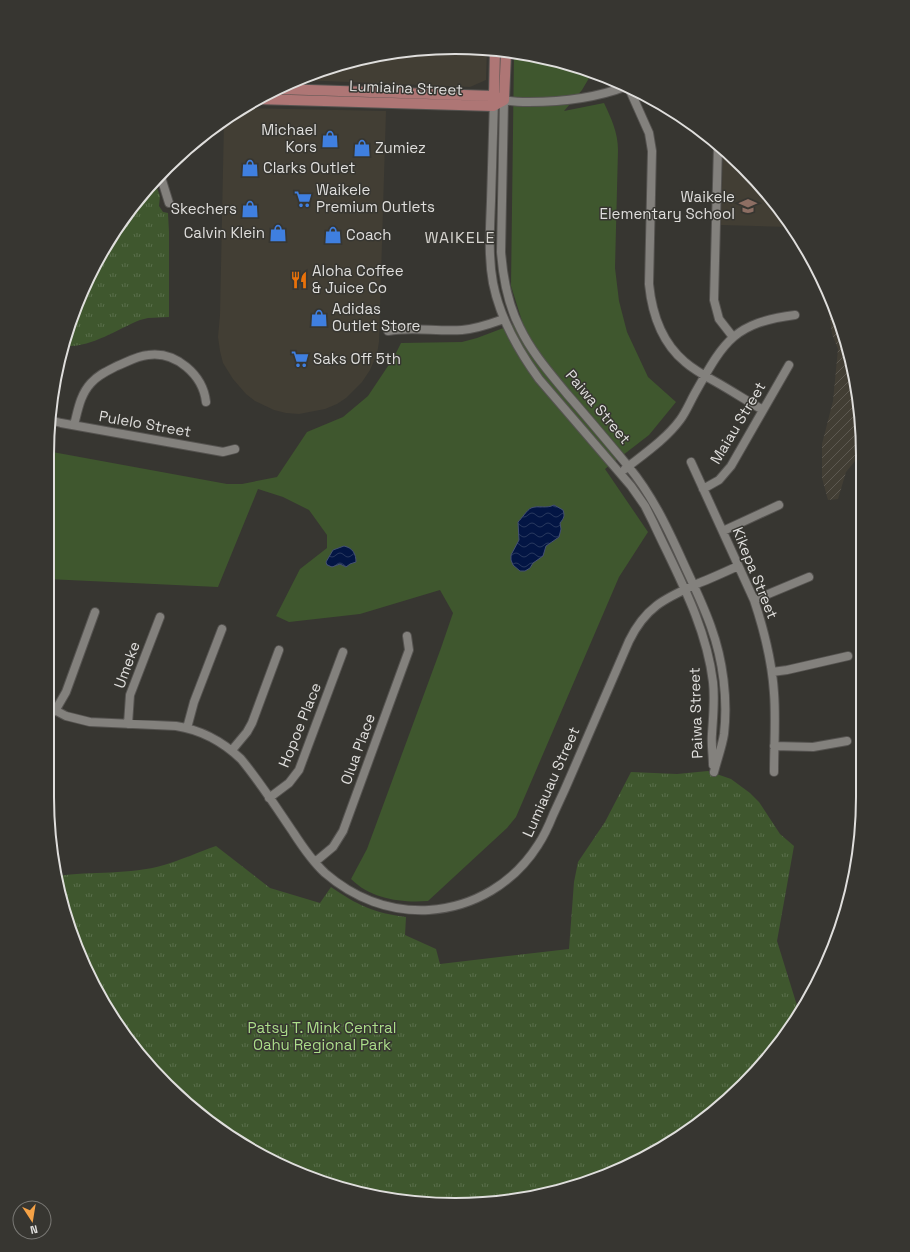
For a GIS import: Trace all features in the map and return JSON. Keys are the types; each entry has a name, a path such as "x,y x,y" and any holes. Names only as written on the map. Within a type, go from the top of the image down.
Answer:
{"main road":[{"name":"Paiwa Street","path":"494,101 495,56"},
{"name":"Paiwa Street","path":"504,100 506,57"},
{"name":"Lumiaina Street","path":"291,90 494,101"},
{"name":"Lumiaina Street","path":"271,99 504,100"}],"street":[{"name":"Lumiaina Street","path":"504,100 548,102 595,96 618,89"},
{"path":"631,95 649,133 652,151 649,284 653,311 662,334 675,352 685,362 705,376 763,410"},
{"name":"Paiwa Street","path":"494,101 490,254 493,285 504,319 518,348 536,374 620,473 645,506 653,522 698,621 705,643 711,668 714,702 712,735 714,772 724,736 724,713 723,679 712,627 658,510 639,480 628,466 542,364 519,327 511,305 503,270 502,252 504,100"},
{"path":"718,153 714,300 720,319 733,337"},
{"path":"162,181 169,203"},
{"path":"388,330 464,330 482,327 504,319 511,305"},
{"path":"620,473 673,428 680,419 720,350 733,337 750,326 765,320 795,315"},
{"path":"504,319 519,327"},
{"path":"74,425 82,396 92,382 105,372 132,359 148,355 163,355 184,365 191,371 205,392 206,402"},
{"name":"Maiau Street","path":"703,488 718,480 728,470 790,364"},
{"name":"Pulelo Street","path":"56,421 223,452 235,449"},
{"name":"Kikepa Street","path":"691,462 754,600 766,641 772,672 774,693 774,772"},
{"path":"723,531 779,505"},
{"name":"Lumiauau Street","path":"55,711 80,720 187,728 213,738 232,750 244,763 315,862 335,881 358,896 383,905 403,909 433,910 460,904 485,894 510,878 530,856 546,831 633,633 642,619 660,602 738,566"},
{"path":"754,600 809,577"},
{"path":"55,711 66,692 95,612"},
{"name":"Umeke","path":"128,724 129,704 132,689 160,617"},
{"path":"187,728 196,696 222,629"},
{"name":"Olua Place","path":"315,862 333,847 343,831 409,650 407,636"},
{"path":"232,750 247,732 252,723 279,650"},
{"name":"Hopoe Place","path":"269,798 289,783 299,770 343,652"},
{"path":"772,672 848,656"},
{"path":"774,746 813,747 848,741"}],"shaded area":[{"path":"455,54 487,55 486,80 470,87 313,81 351,68 403,57"},
{"name":"Waikele Premium Outlets","path":"255,108 386,111 379,342 377,354 370,370 362,382 346,398 325,409 299,414 274,410 255,401 246,394 233,379 223,363 218,337 220,315 224,128"},
{"name":"Waikele Elementary School","path":"723,157 739,171 784,227 721,225"},
{"path":"829,312 842,351 853,403 856,460 846,472 838,499 828,500 822,478 822,444 833,401 838,349 832,334"}],"green space":[{"path":"514,58 559,68 589,77 582,90 564,111 604,103 612,120 618,143 615,268 619,301 627,332 648,377 676,402 649,435 605,469 648,532 619,577 516,817 507,828 428,901 397,900 368,891 351,879 367,849 453,613 440,590 360,614 289,622 276,616 300,569 327,548 327,535 309,510 283,497 258,489 218,587 54,579 54,452 227,484 242,484 277,477 307,432 343,417 368,396 394,357 401,343 462,342 522,321 511,286"},
{"path":"156,188 160,196 159,206 163,212 168,213 169,317 140,320 103,338 83,344 69,346 75,326 95,278 108,254 137,211"},
{"name":"Patsy T. Mink Central Oahu Regional Park","path":"708,771 731,779 750,793 759,802 780,834 794,846 777,941 797,1006 773,1041 739,1081 699,1115 678,1130 632,1157 584,1177 507,1195 455,1198 429,1197 403,1195 351,1184 326,1177 278,1157 254,1144 211,1115 171,1081 137,1041 108,998 95,974 75,926 62,876 124,872 151,868 170,863 216,846 270,888 320,903 331,887 349,899 366,907 384,913 406,917 405,935 436,949 440,964 569,949 574,882 578,862 605,822 631,772 677,774"}],"water":[{"path":"554,505 563,510 564,514 560,523 561,529 559,537 546,546 543,556 533,563 530,568 525,571 520,571 513,565 511,560 511,555 519,540 518,522 531,508 548,507"},
{"path":"344,546 350,548 353,552 356,562 346,567 340,564 332,567 327,565 326,562 333,550"}],"place":[{"name":"Michael Kors","path":"330,139"},
{"name":"Zumiez","path":"362,148"},
{"name":"Clarks Outlet","path":"250,168"},
{"name":"Waikele Premium Outlets","path":"303,199"},
{"name":"Waikele Elementary School","path":"748,206"},
{"name":"Skechers","path":"250,209"},
{"name":"Calvin Klein","path":"278,233"},
{"name":"Coach","path":"333,235"},
{"name":"Aloha Coffee & Juice Co","path":"299,280"},
{"name":"Adidas Outlet Store","path":"319,318"},
{"name":"Saks Off 5th","path":"300,359"}],"district":[{"name":"WAIKELE","path":"460,237"}]}
